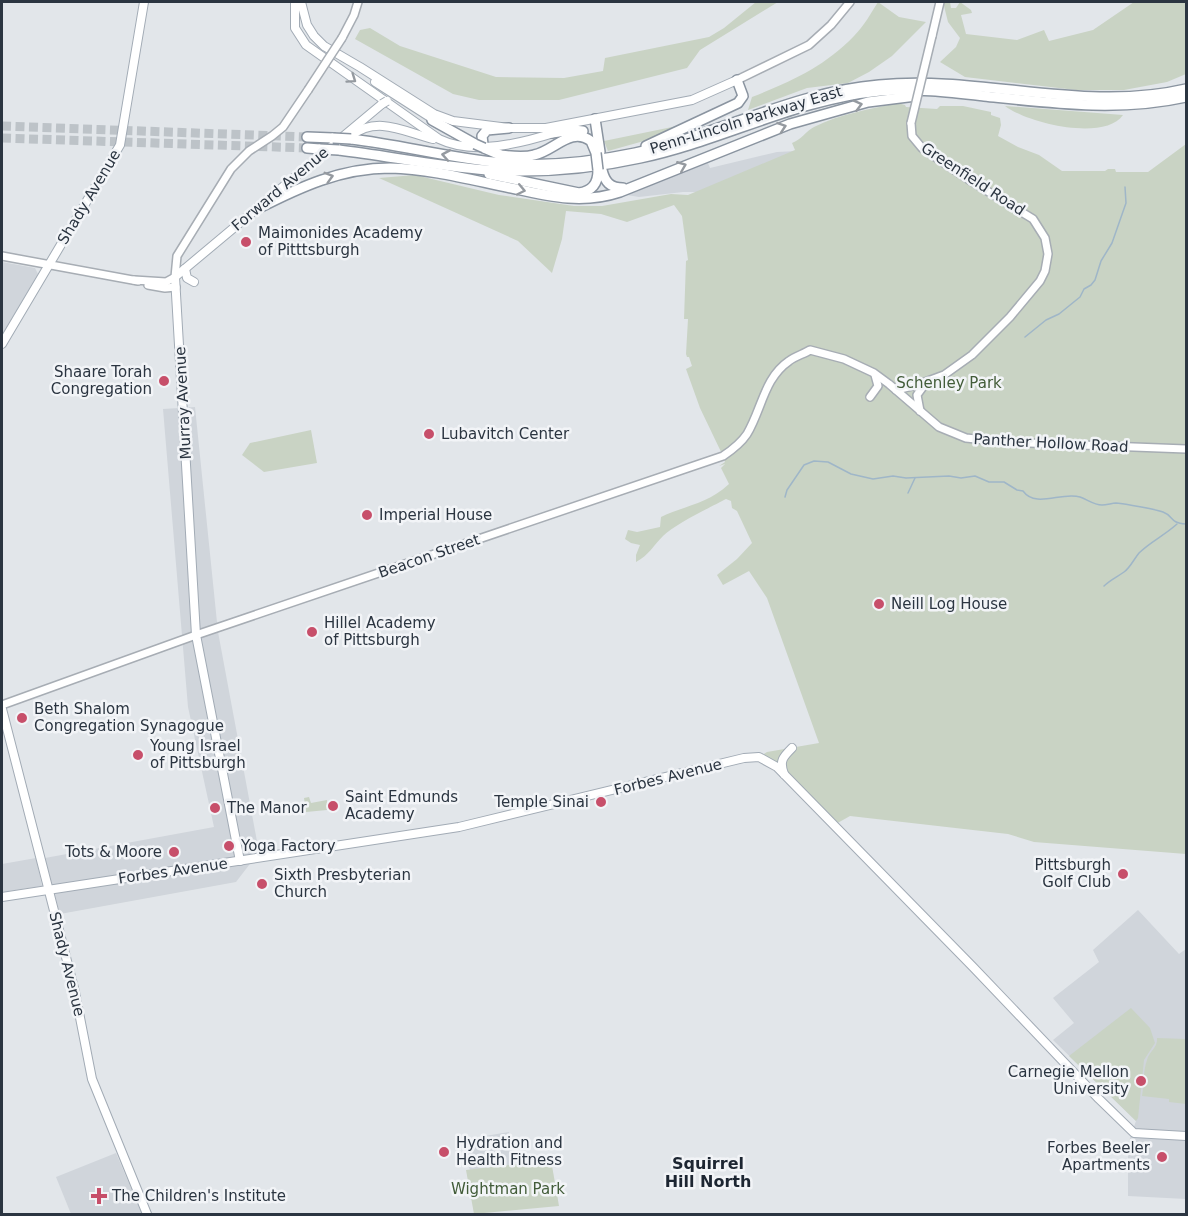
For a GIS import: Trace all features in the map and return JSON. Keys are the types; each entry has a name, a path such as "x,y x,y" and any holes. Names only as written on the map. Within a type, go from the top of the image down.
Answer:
{"highway":[{"path":"621,156 735,105 742,96 737,80"},
{"name":"Penn-Lincoln Parkway East","path":"307,137 351,139 488,162 546,164 621,156 680,141 812,97 868,86 925,83 1093,98 1157,94 1186,89"},
{"name":"Penn-Lincoln Parkway East","path":"307,148 339,150 455,166 539,171 622,162 689,146 814,103 891,90 924,90 1093,106 1144,104 1186,97"},
{"path":"257,209 297,188 324,178 379,168 425,171 565,199 595,198 628,188 776,129 867,102 918,96 1018,99"},
{"path":"455,166 579,193 593,188 600,170 595,119"},
{"path":"432,120 500,155 546,164"},
{"path":"481,145 482,136 487,130 509,128"},
{"path":"552,133 579,130 590,134 598,150"},
{"path":"500,155 535,155 576,135 591,141 598,150"},
{"path":"600,170 610,185 628,188"}],"main road":[{"name":"Shady Avenue","path":"2,344 120,145 144,2"},
{"name":"Murray Avenue","path":"240,861 196,635 170,286 175,277 177,256 231,169 242,157 283,126 342,38 358,2"},
{"path":"330,50 434,114 453,121 509,128 546,128 692,100 809,45 831,25 850,2"},
{"name":"Greenfield Road","path":"896,390 927,382 963,363 1010,317 1042,276 1048,249 1040,228 1028,214 951,168 913,139 911,123 940,2"},
{"path":"296,3 310,30 387,100 432,120 451,125 480,124"},
{"path":"296,3 295,28 306,45 429,134 446,143"},
{"name":"Forward Avenue","path":"175,277 387,100"},
{"path":"257,209 284,192 354,134 375,125 463,147 486,148 552,133 595,119"},
{"path":"2,256 170,286"},
{"path":"185,269 187,278 194,282"},
{"name":"Beacon Street","path":"2,705 196,635 723,456 738,446 747,433 774,375 788,361 810,350"},
{"name":"Panther Hollow Road","path":"810,350 844,359 874,373 939,427 975,440 1186,449"},
{"path":"870,397 878,386 874,373"},
{"path":"920,412 917,395 927,382"},
{"name":"Shady Avenue","path":"2,709 75,992 92,1079 147,1215"},
{"path":"784,775 782,761 792,748"},
{"name":"Forbes Avenue","path":"2,897 459,828 744,758 759,758 771,763 784,775 1099,1099 1134,1132 1186,1136"}],"shaded area":[{"path":"797,151 705,192 639,197 627,195 708,163 710,168 777,152"},
{"path":"2,262 35,268 38,274 2,335"},
{"path":"195,407 218,632 259,852 236,882 60,914 45,858 214,827 188,707 163,409"},
{"path":"36,858 42,886 2,892 2,864"},
{"name":"Carnegie Mellon University","path":"1138,910 1179,954 1186,949 1186,1199 1128,1196 1128,1144 1136,1121 1053,1040 1074,1023 1053,998 1099,962 1093,950"},
{"path":"509,1132 514,1165 470,1170 461,1140"},
{"name":"The Children's Institute","path":"116,1153 142,1214 71,1214 56,1177"}],"green space":[{"path":"756,2 778,2 700,50 687,68 559,100 479,100 453,94 355,39 360,30 370,28 400,46 496,77 564,78 603,71 605,58 709,37"},
{"path":"878,2 899,17 926,22 892,56 848,83 807,88 748,110 752,97 807,72 843,47 861,28"},
{"path":"943,2 950,2 951,8 956,8 960,2 971,10 972,13 961,15 966,34 1017,40 1044,30 1049,41 1093,30 1134,2 1186,2 1186,74 1167,82 1124,90 1076,90 965,77 940,62 956,47 960,38 948,22"},
{"name":"Schenley Park","path":"898,103 906,107 937,109 940,106 963,106 991,112 991,115 1000,118 998,136 1039,155 1062,171 1115,169 1116,172 1148,172 1186,144 1186,854 1034,842 1008,834 850,816 834,825 777,767 759,757 767,752 819,743 767,598 749,571 723,585 717,575 752,543 737,511 732,508 731,501 726,499 676,526 636,562 640,545 625,539 628,530 637,532 660,527 661,517 705,500 729,484 721,468 725,464 719,466 725,462 723,456 700,408 686,369 692,366 686,354 688,319 684,319 686,261 688,260 682,216 674,205 627,222 601,214 566,211 562,239 552,273 518,241 379,178 415,175 499,195 574,206 602,206 671,194 688,195 795,150 792,143 824,122 855,112"},
{"path":"1005,106 1123,115 1113,123 1100,127 1065,127 1030,118"},
{"path":"690,120 669,134 608,151 604,141 677,126"},
{"path":"311,430 317,463 264,472 242,455 250,443"},
{"path":"309,797 311,803 327,800 327,810 306,812 304,798"},
{"path":"1131,1008 1150,1028 1155,1043 1144,1060 1136,1121 1069,1056"},
{"path":"1157,1038 1186,1039 1186,1104 1169,1102 1169,1099 1142,1096 1146,1064"},
{"name":"Wightman Park","path":"551,1160 559,1206 474,1214 466,1170"}],"waterway":[{"path":"1025,337 1080,297 1084,289 1095,280 1101,261 1112,243 1126,203 1125,187"},
{"path":"785,497 787,490 804,465 814,461 828,462 851,474 873,479 893,476 906,478 975,476 989,482 1004,482 1035,499 1073,496 1099,505 1116,503 1133,505 1163,512 1174,521 1186,524"},
{"path":"908,493 915,478"},
{"path":"1104,586 1126,570 1143,549 1177,524"}],"tunnel":[{"path":"2,126 307,137"},
{"path":"2,138 307,148"}],"place":[{"name":"Maimonides Academy of Pitttsburgh","path":"246,242"},
{"name":"Shaare Torah Congregation","path":"164,381"},
{"name":"Lubavitch Center","path":"429,434"},
{"name":"Imperial House","path":"367,515"},
{"name":"Neill Log House","path":"879,604"},
{"name":"Hillel Academy of Pittsburgh","path":"312,632"},
{"name":"Beth Shalom Congregation Synagogue","path":"22,718"},
{"name":"Young Israel of Pittsburgh","path":"138,755"},
{"name":"Temple Sinai","path":"601,802"},
{"name":"Saint Edmunds Academy","path":"333,806"},
{"name":"The Manor","path":"215,808"},
{"name":"Yoga Factory","path":"229,846"},
{"name":"Tots & Moore","path":"174,852"},
{"name":"Pittsburgh Golf Club","path":"1123,874"},
{"name":"Sixth Presbyterian Church","path":"262,884"},
{"name":"Carnegie Mellon University","path":"1141,1081"},
{"name":"Hydration and Health Fitness","path":"444,1152"},
{"name":"Forbes Beeler Apartments","path":"1162,1157"},
{"name":"The Children's Institute","path":"99,1196"}],"district":[{"name":"Squirrel Hill North","path":"708,1172"}]}
